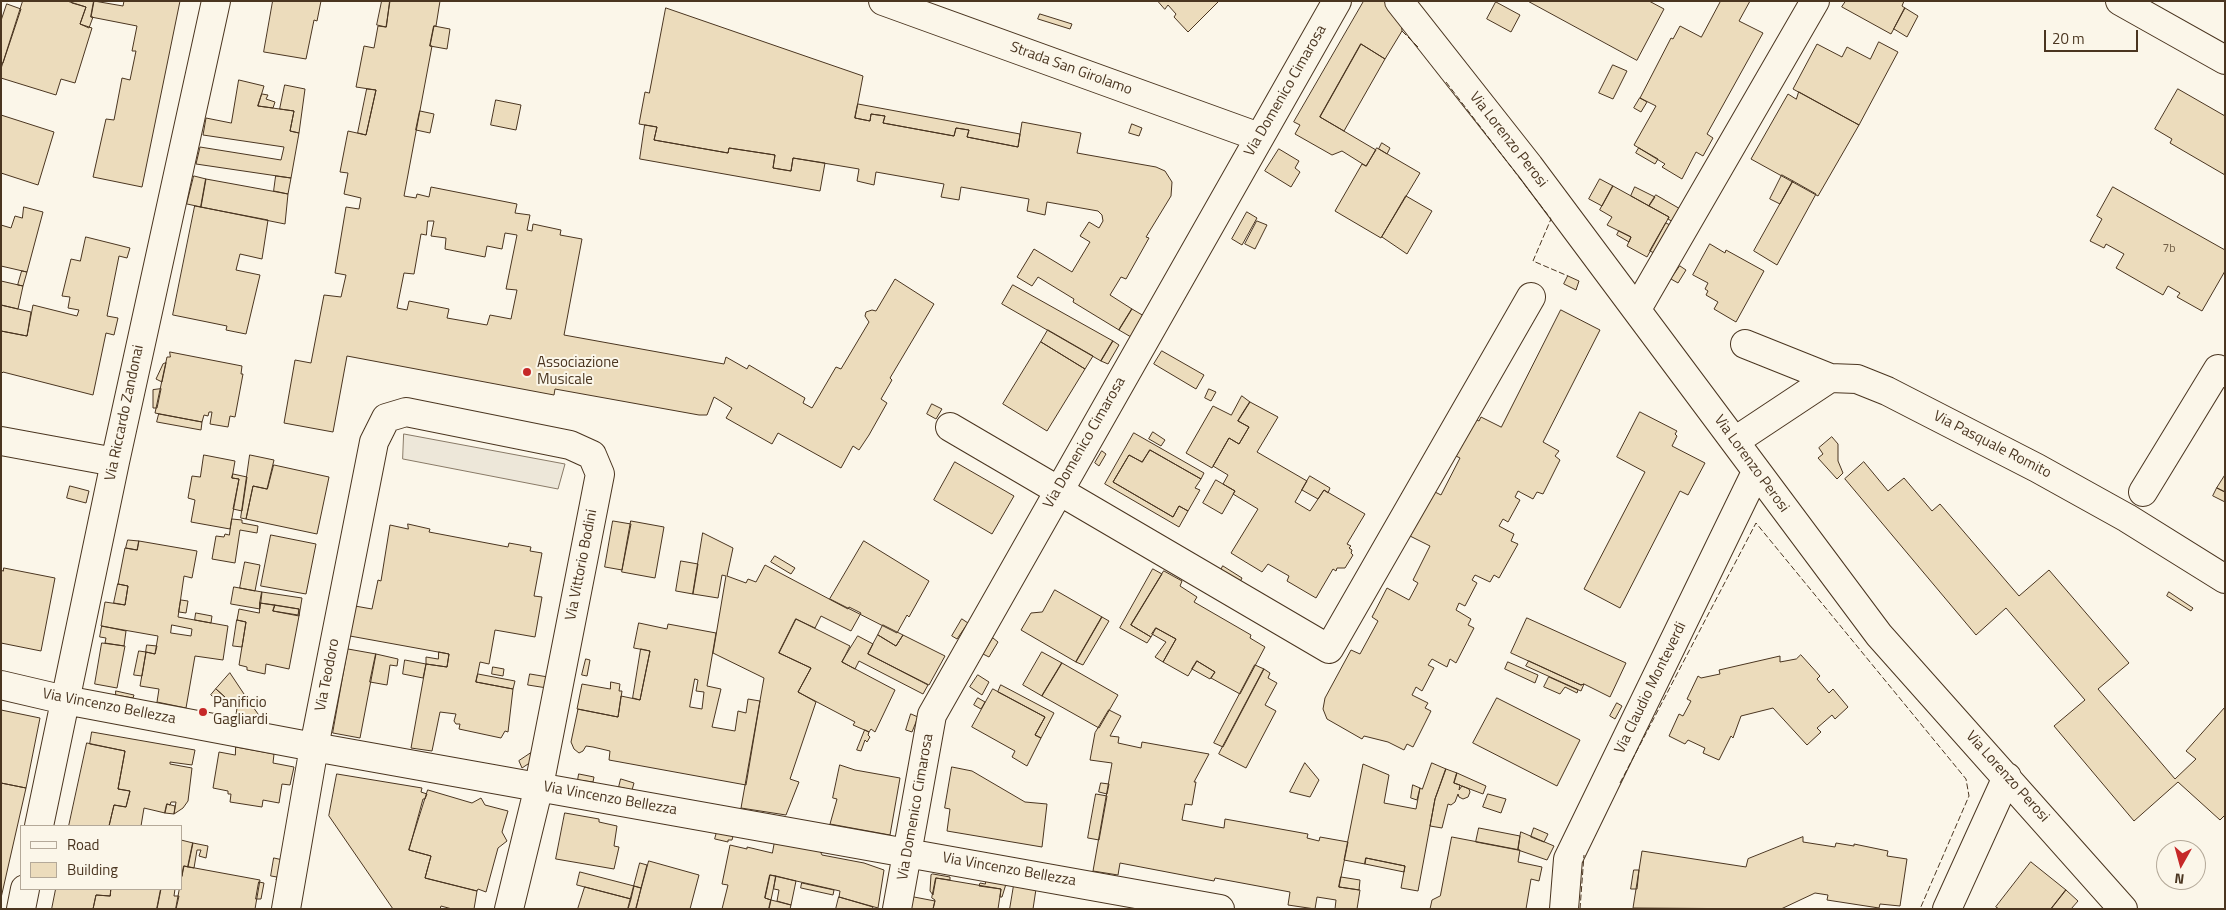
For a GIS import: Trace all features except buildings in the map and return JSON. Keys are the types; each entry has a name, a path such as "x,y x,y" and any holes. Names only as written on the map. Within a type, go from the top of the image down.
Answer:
{"street":[{"name":"Via Riccardo Zandonai","path":"38,825 115,462 216,1"},
{"name":"Strada San Girolamo","path":"883,1 1259,138"},
{"name":"Via Domenico Cimarosa","path":"897,909 932,715 1337,1"},
{"name":"Via Lorenzo Perosi","path":"1400,1 1529,166 1879,635 2123,909"},
{"path":"1637,309 1814,1"},
{"path":"2120,1 2225,60"},
{"path":"950,428 1329,649 1532,297"},
{"name":"Via Pasquale Romito","path":"1745,344 1830,378 1857,379 1888,391 2037,468 2127,518 2225,578"},
{"path":"2143,492 2218,369 2225,373"},
{"path":"1735,441 1830,378"},
{"name":"Via Vittorio Bodini","path":"374,442 386,418 406,412 570,445 592,455 600,474 538,786 509,909"},
{"path":"1,441 115,462"},
{"name":"Via Teodoro","path":"286,909 314,747 374,442"},
{"name":"Via Claudio Monteverdi","path":"1564,909 1568,859 1756,472"},
{"name":"Via Vincenzo Bellezza","path":"1,685 65,700 314,747 908,852 1133,901 1220,909"},
{"path":"1947,909 2007,777"},
{"path":"21,909 25,890"}],"shaded area":[{"path":"404,434 565,464 558,489 403,459"}],"fence":[{"path":"1402,31 1418,47"},
{"path":"1446,82 1551,219 1533,261 1568,276"},
{"path":"1620,783 1756,523 1966,779 1969,796 1920,909"},
{"path":"1580,909 1584,855"}],"place":[{"name":"Associazione Musicale","path":"527,372"},
{"name":"Panificio Gagliardi","path":"203,712"}]}
